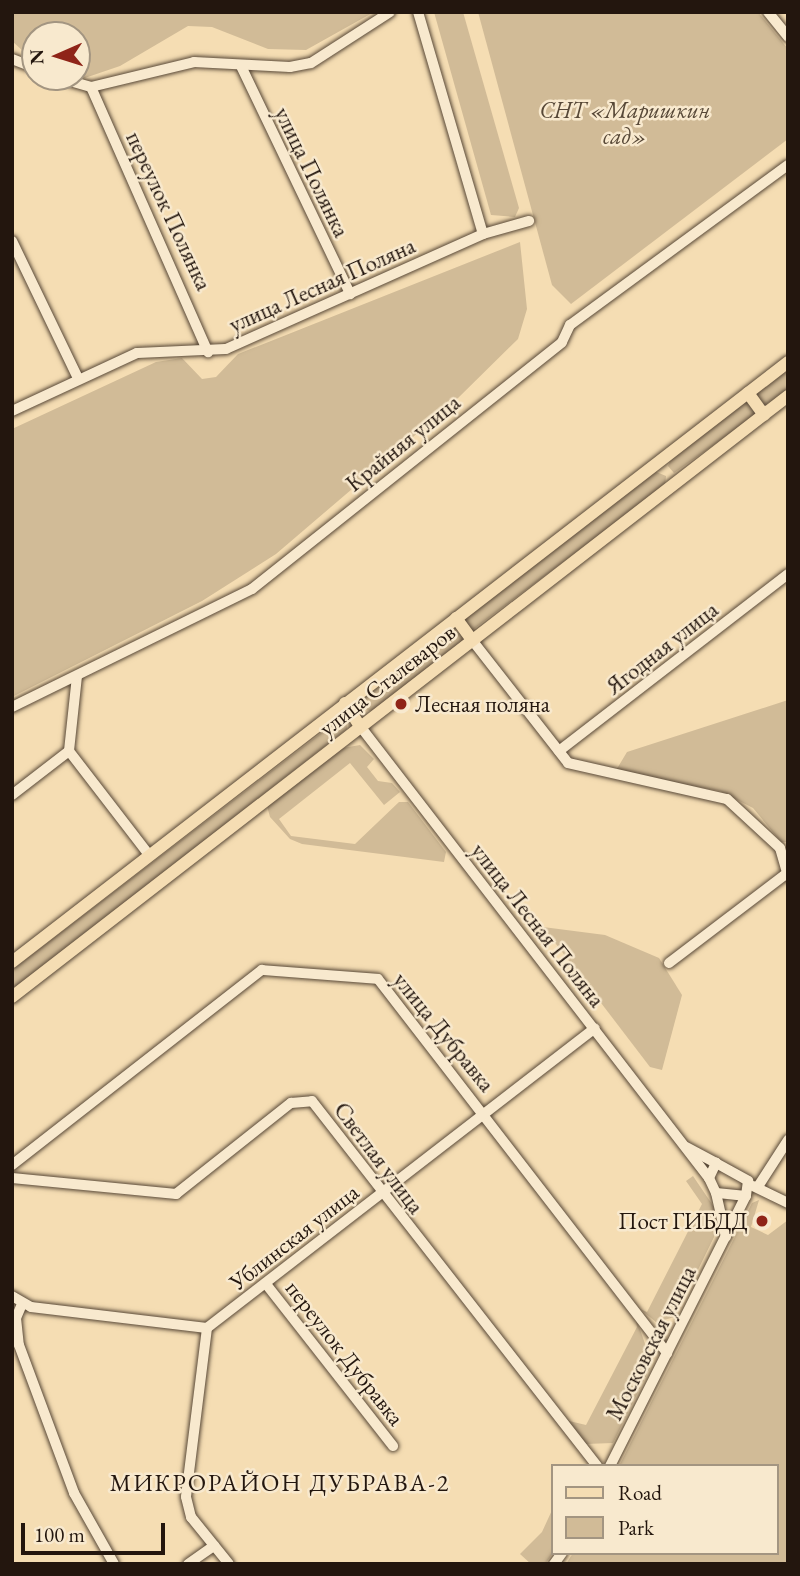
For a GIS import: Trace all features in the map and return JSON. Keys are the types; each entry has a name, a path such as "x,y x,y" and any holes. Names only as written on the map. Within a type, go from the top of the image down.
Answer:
{"main road":[{"name":"улица Сталеваров","path":"12,962 788,362"},
{"path":"748,393 764,415"},
{"name":"улица Сталеваров","path":"12,997 788,396"},
{"path":"456,618 472,640"},
{"path":"345,703 360,726"}],"street":[{"path":"92,88 194,62 241,66 311,63 390,12"},
{"path":"418,12 483,234"},
{"path":"768,12 788,37"},
{"name":"улица Полянка","path":"241,66 350,294"},
{"name":"переулок Полянка","path":"92,88 208,352"},
{"name":"Крайняя улица","path":"12,707 252,589 562,342 570,326 788,166"},
{"name":"улица Лесная Поляна","path":"12,411 136,353 166,347 208,352 350,294 483,234 529,221"},
{"path":"12,241 78,378"},
{"name":"Ягодная улица","path":"559,751 788,574"},
{"path":"472,640 559,751 583,770 727,799 758,823 785,856 787,875 669,963"},
{"path":"77,676 69,751 149,855"},
{"name":"улица Лесная Поляна","path":"360,726 596,1028 709,1178 716,1193"},
{"path":"12,795 69,751"},
{"name":"улица Дубравка","path":"12,1165 274,967 378,979 486,1113 667,1353"},
{"name":"Ублинская улица","path":"207,1328 596,1028"},
{"name":"Светлая улица","path":"12,1178 176,1194 302,1099 312,1101 381,1195 595,1464"},
{"name":"Московская улица","path":"611,1464 751,1189 788,1140"},
{"name":"улица Лесная Поляна","path":"686,1147 741,1174 751,1189 788,1203"},
{"path":"709,1178 716,1163"},
{"path":"726,1238 716,1193 751,1189"},
{"name":"переулок Дубравка","path":"266,1284 393,1446"},
{"path":"12,1296 22,1304 207,1328 186,1497 191,1517 229,1564"},
{"path":"22,1304 19,1345 74,1493 114,1564"},
{"path":"188,1564 214,1546"}],"green space":[{"path":"12,12 374,12 306,50 268,49 212,27 188,26 120,66 91,76 91,21 21,21 21,49 12,41"},
{"path":"434,12 463,12 519,208 515,217 491,215"},
{"name":"СНТ «Маришкин сад»","path":"478,12 758,12 788,49 788,139 571,304 552,285"},
{"path":"520,242 527,309 518,339 455,401 276,554 202,601 12,697 12,429 156,362 182,358 202,379 216,377 238,354"},
{"path":"788,368 788,391 761,407 755,393"},
{"path":"746,400 756,415 674,473 668,466 672,457"},
{"path":"654,471 666,476 665,486 471,631 464,621 469,613"},
{"path":"450,628 463,635 461,644 372,711 359,709 363,696"},
{"path":"788,700 788,842 781,842 753,808 720,791 615,772 627,752"},
{"path":"346,714 347,729 12,991 12,970"},
{"path":"360,745 374,759 367,767 378,781 392,783 400,792 384,805 350,763 279,819 291,836 355,844 399,802 408,802 446,852 444,862 302,844 290,839 270,817 267,806 343,748"},
{"path":"543,927 605,935 659,958 682,995 662,1070 650,1067"},
{"path":"693,1176 716,1210 714,1237 675,1317 656,1322 640,1309 647,1312 702,1204 686,1181"},
{"path":"759,1200 751,1227 768,1235 788,1220 788,1564 566,1564 572,1555 779,1555 779,1464 620,1464 752,1203"},
{"path":"635,1315 652,1364 613,1443 586,1444 565,1420 586,1425 637,1327"},
{"path":"552,1510 552,1554 545,1564 531,1564 520,1554 542,1532"}],"place":[{"name":"Лесная поляна","path":"401,704"},
{"name":"Пост ГИБДД","path":"762,1221"}],"district":[{"name":"МИКРОРАЙОН ДУБРАВА-2","path":"280,1483"}]}
